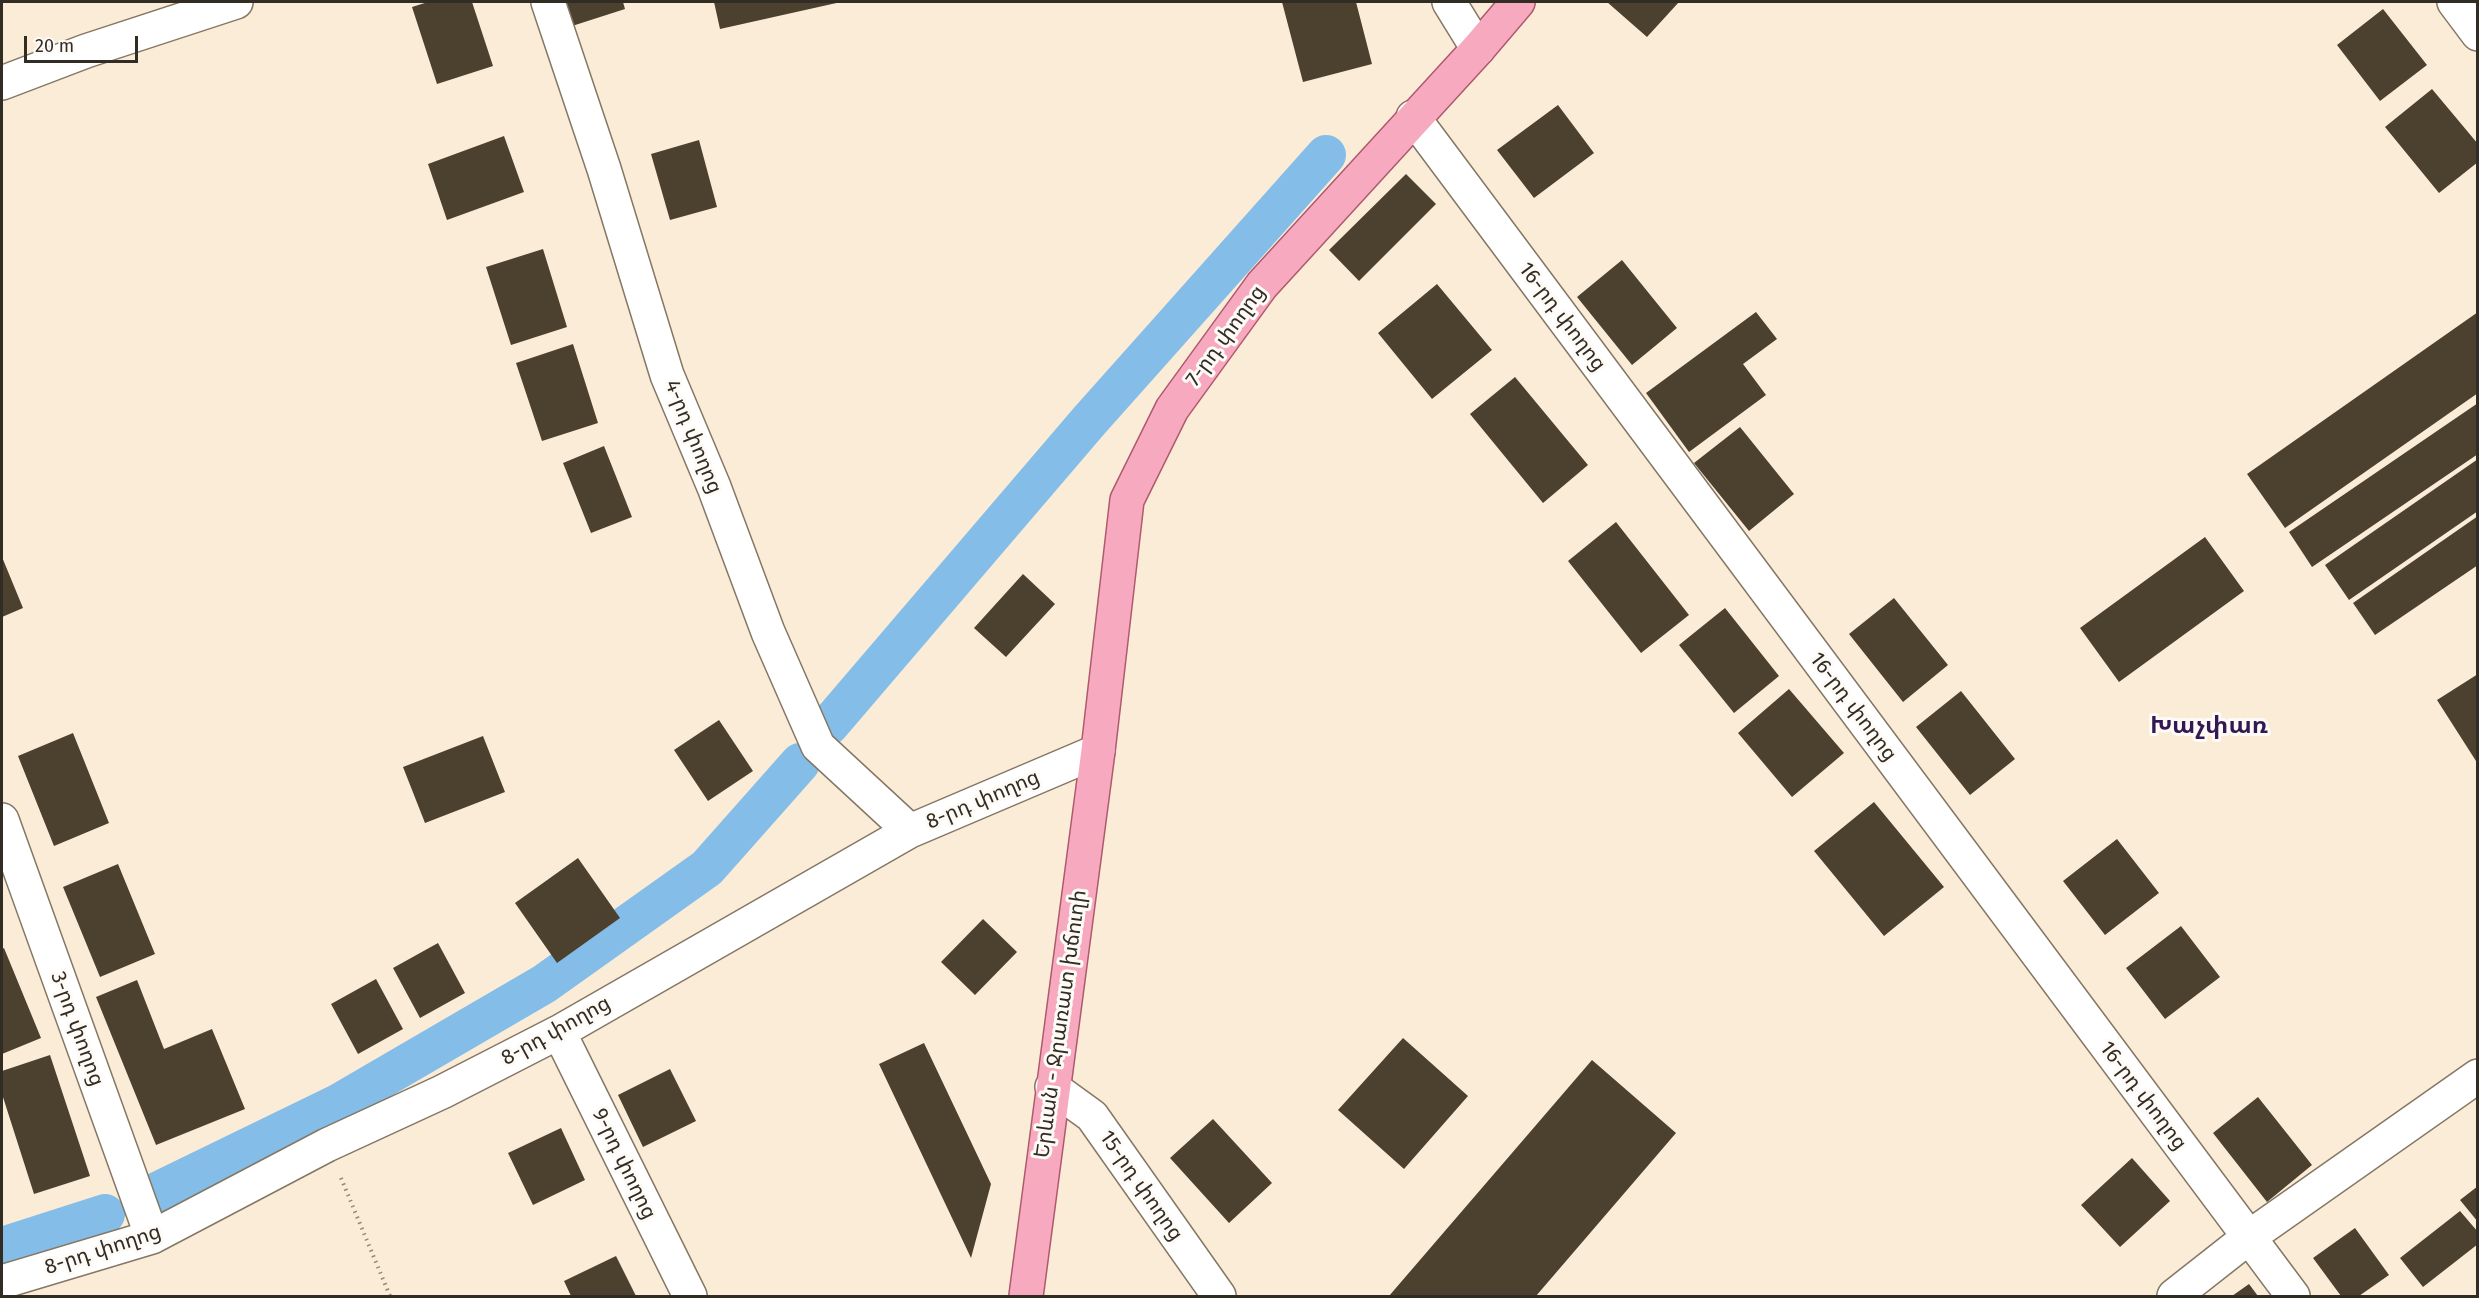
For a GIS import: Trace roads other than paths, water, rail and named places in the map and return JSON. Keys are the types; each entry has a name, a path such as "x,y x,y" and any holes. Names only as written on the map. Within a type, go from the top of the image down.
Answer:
{"main road":[{"name":"7-րդ փողոց","path":"1098,751 1127,500 1172,409 1262,285 1413,117 1478,49 1518,2"},
{"name":"Երևան - Ջրառատ խճուղի","path":"1026,1296 1098,751"}],"street":[{"path":"2,83 86,51 236,2"},
{"name":"4-րդ փողոց","path":"548,2 604,169 667,375 714,487 786,674 818,747 910,831"},
{"path":"1449,2 1478,49"},
{"name":"16-րդ փողոց","path":"1413,117 2293,1296"},
{"name":"8-րդ փողոց","path":"2,1282 153,1237 327,1145 441,1092 559,1032 910,831 1098,751"},
{"name":"3-րդ փողոց","path":"2,820 153,1237"},
{"name":"9-րդ փողոց","path":"559,1032 690,1296"},
{"path":"2174,1296 2249,1238 2478,1076"},
{"name":"15-րդ փողոց","path":"1052,1087 1092,1116 1219,1296"}],"waterway":[{"path":"829,725 1089,421 1326,155"},
{"path":"155,1193 338,1104 544,984 707,868 800,763"},
{"path":"2,1247 105,1214"}],"district":[{"name":"Խաչփառ","path":"2209,726"}]}
